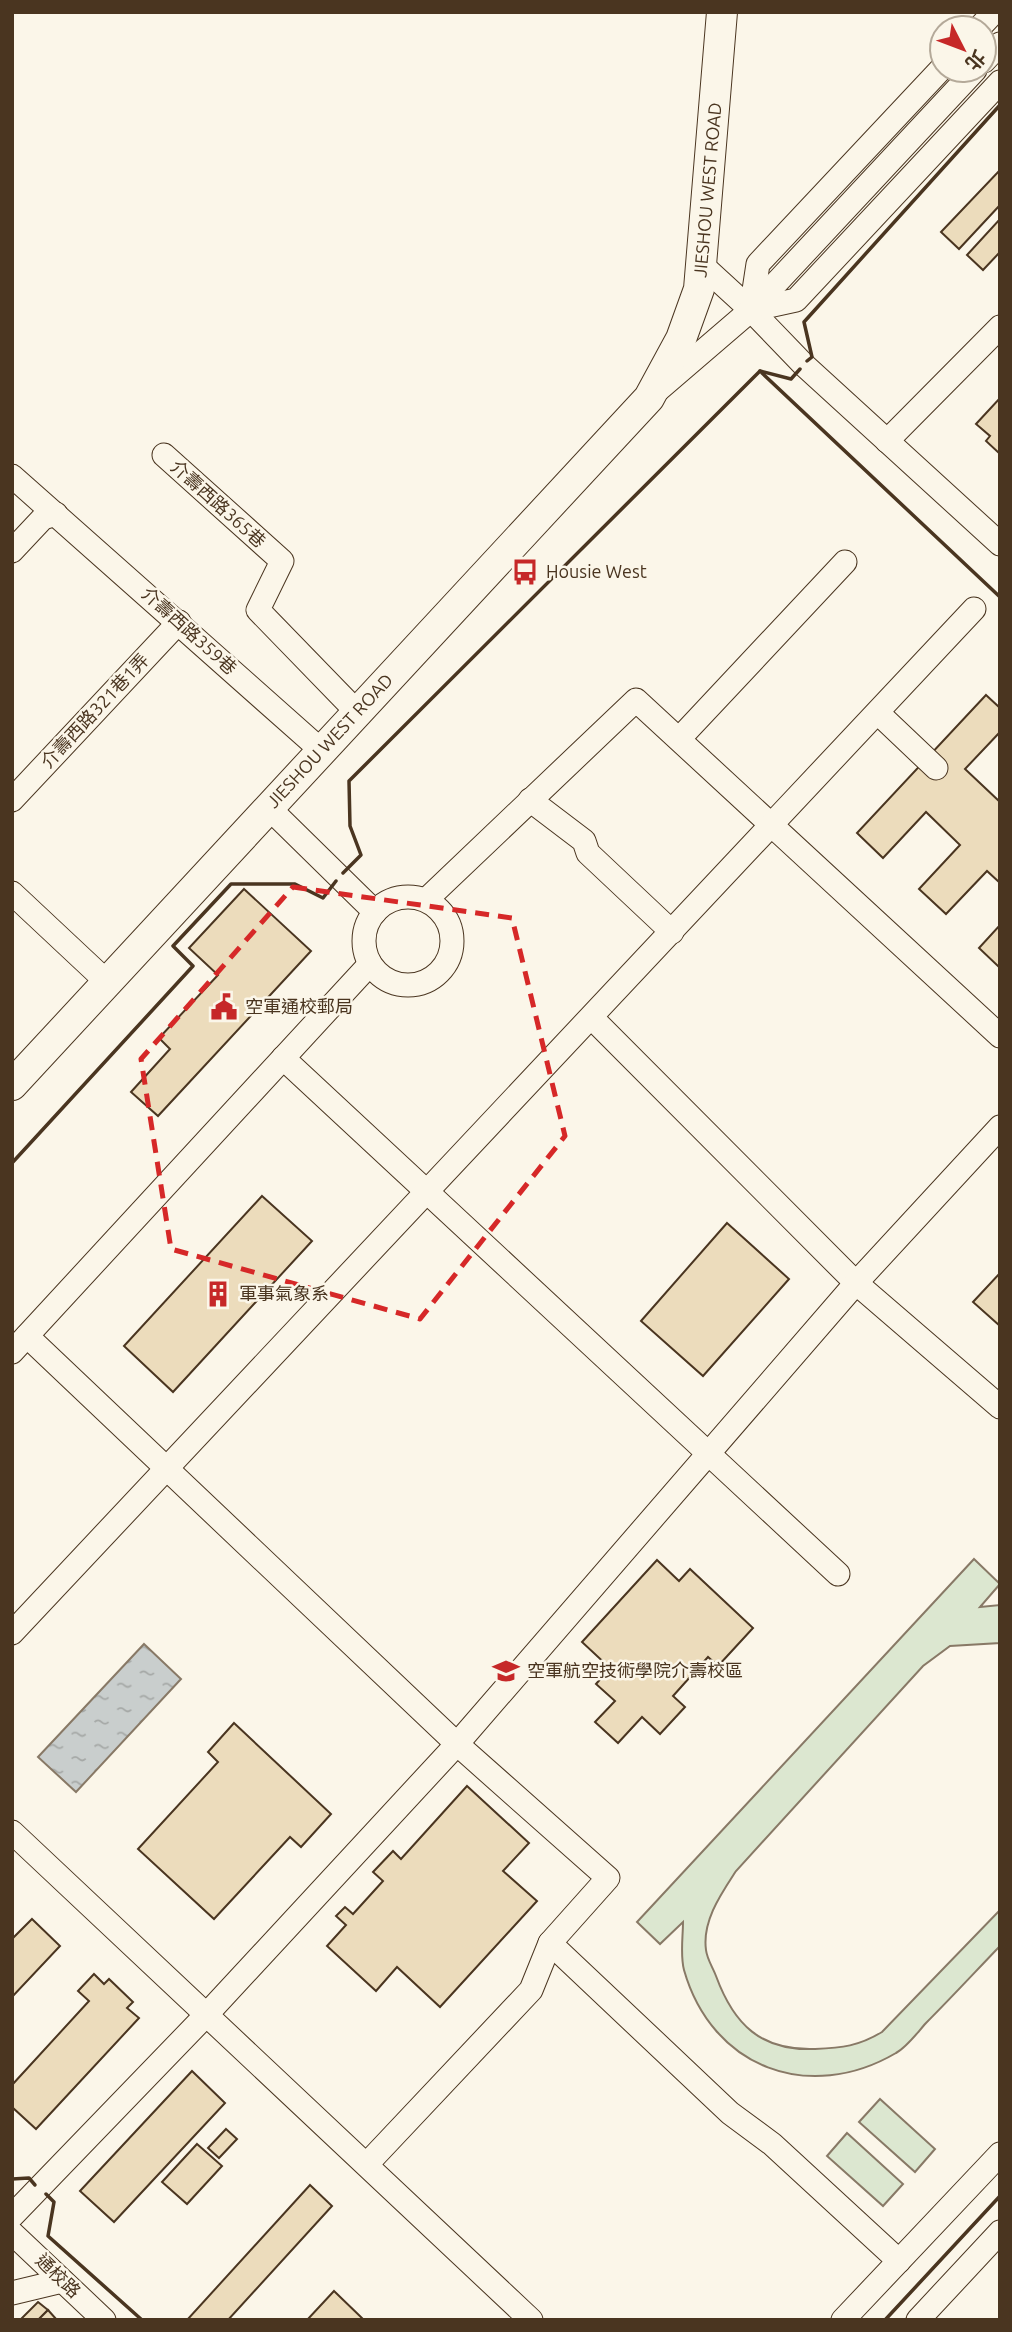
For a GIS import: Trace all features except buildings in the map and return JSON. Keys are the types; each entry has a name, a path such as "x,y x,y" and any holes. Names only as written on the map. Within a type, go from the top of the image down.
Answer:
{"main road":[{"name":"JIESHOU WEST ROAD","path":"12,1085 649,398 681,339 699,289 722,12"}],"street":[{"path":"751,310 758,264 928,82"},
{"name":"JIESHOU WEST ROAD","path":"751,310 796,300 1000,82"},
{"path":"939,84 947,100 966,119"},
{"name":"JIESHOU WEST ROAD","path":"649,398 751,310 962,84"},
{"path":"845,171 884,206"},
{"path":"703,266 751,310 804,365 1000,544"},
{"path":"887,441 1000,327"},
{"name":"介壽西路365巷","path":"164,455 282,561 258,610 357,712"},
{"name":"介壽西路359巷","path":"12,476 322,751"},
{"path":"12,551 43,518 56,514"},
{"path":"679,739 845,562"},
{"path":"12,1633 974,609"},
{"name":"介壽西路321巷1弄","path":"12,800 179,622"},
{"path":"426,900 636,700 1000,1036"},
{"path":"878,713 936,768"},
{"path":"530,800 584,842 588,853 672,932"},
{"path":"269,808 375,912"},
{"path":"12,893 107,982"},
{"path":"399,898 426,900 439,909 448,921 453,935 449,958 436,976 408,986 393,983 380,976 370,964 364,937 375,912 399,898"},
{"path":"367,2164 531,1990 550,1943 608,1878 457,1744 168,1468 20,1344 370,964"},
{"path":"592,1018 856,1283 1000,1407"},
{"path":"283,1058 838,1574"},
{"path":"12,2216 208,2013 457,1744 856,1283 1000,1127"},
{"path":"12,1832 208,2013 531,2320"},
{"path":"550,1943 730,2113 772,2144 899,2261"},
{"path":"843,2320 1000,2154"},
{"path":"918,2320 1000,2232"},
{"name":"通校路","path":"12,2233 104,2320"},
{"path":"12,2293 62,2281"}],"highlighted area":[{"path":"293,887 512,918 565,1136 420,1319 171,1249 141,1059"}],"green space":[{"path":"974,1559 1000,1584 980,1607 1000,1605 1000,1643 950,1646 923,1666 736,1871 710,1918 706,1950 731,2008 752,2032 779,2045 815,2049 850,2045 882,2032 1000,1910 1000,1946 908,2044 896,2053 863,2068 830,2075 798,2075 768,2067 740,2053 717,2031 698,2004 684,1970 683,1922 660,1944 637,1922"},
{"path":"880,2099 935,2149 915,2172 859,2122"},
{"path":"847,2133 903,2184 883,2206 827,2156"}],"water":[{"path":"144,1644 181,1679 76,1792 38,1757"}],"wall":[{"path":"807,361 812,357 804,322 1000,105"},
{"path":"760,371 791,379 800,369"},
{"path":"343,873 361,855 350,826 349,781 760,371"},
{"path":"762,373 1000,597"},
{"path":"12,1163 193,966 173,946 231,884 295,884 323,898 336,881"},
{"path":"12,2179 29,2178 35,2185"},
{"path":"46,2194 54,2202 48,2236 142,2320"},
{"path":"885,2320 1000,2196"}],"place":[{"name":"Housie West","path":"525,572"},
{"name":"空軍通校郵局","path":"224,1007"},
{"name":"軍事氣象系","path":"218,1294"},
{"name":"空軍航空技術學院介壽校區","path":"506,1671"}]}
